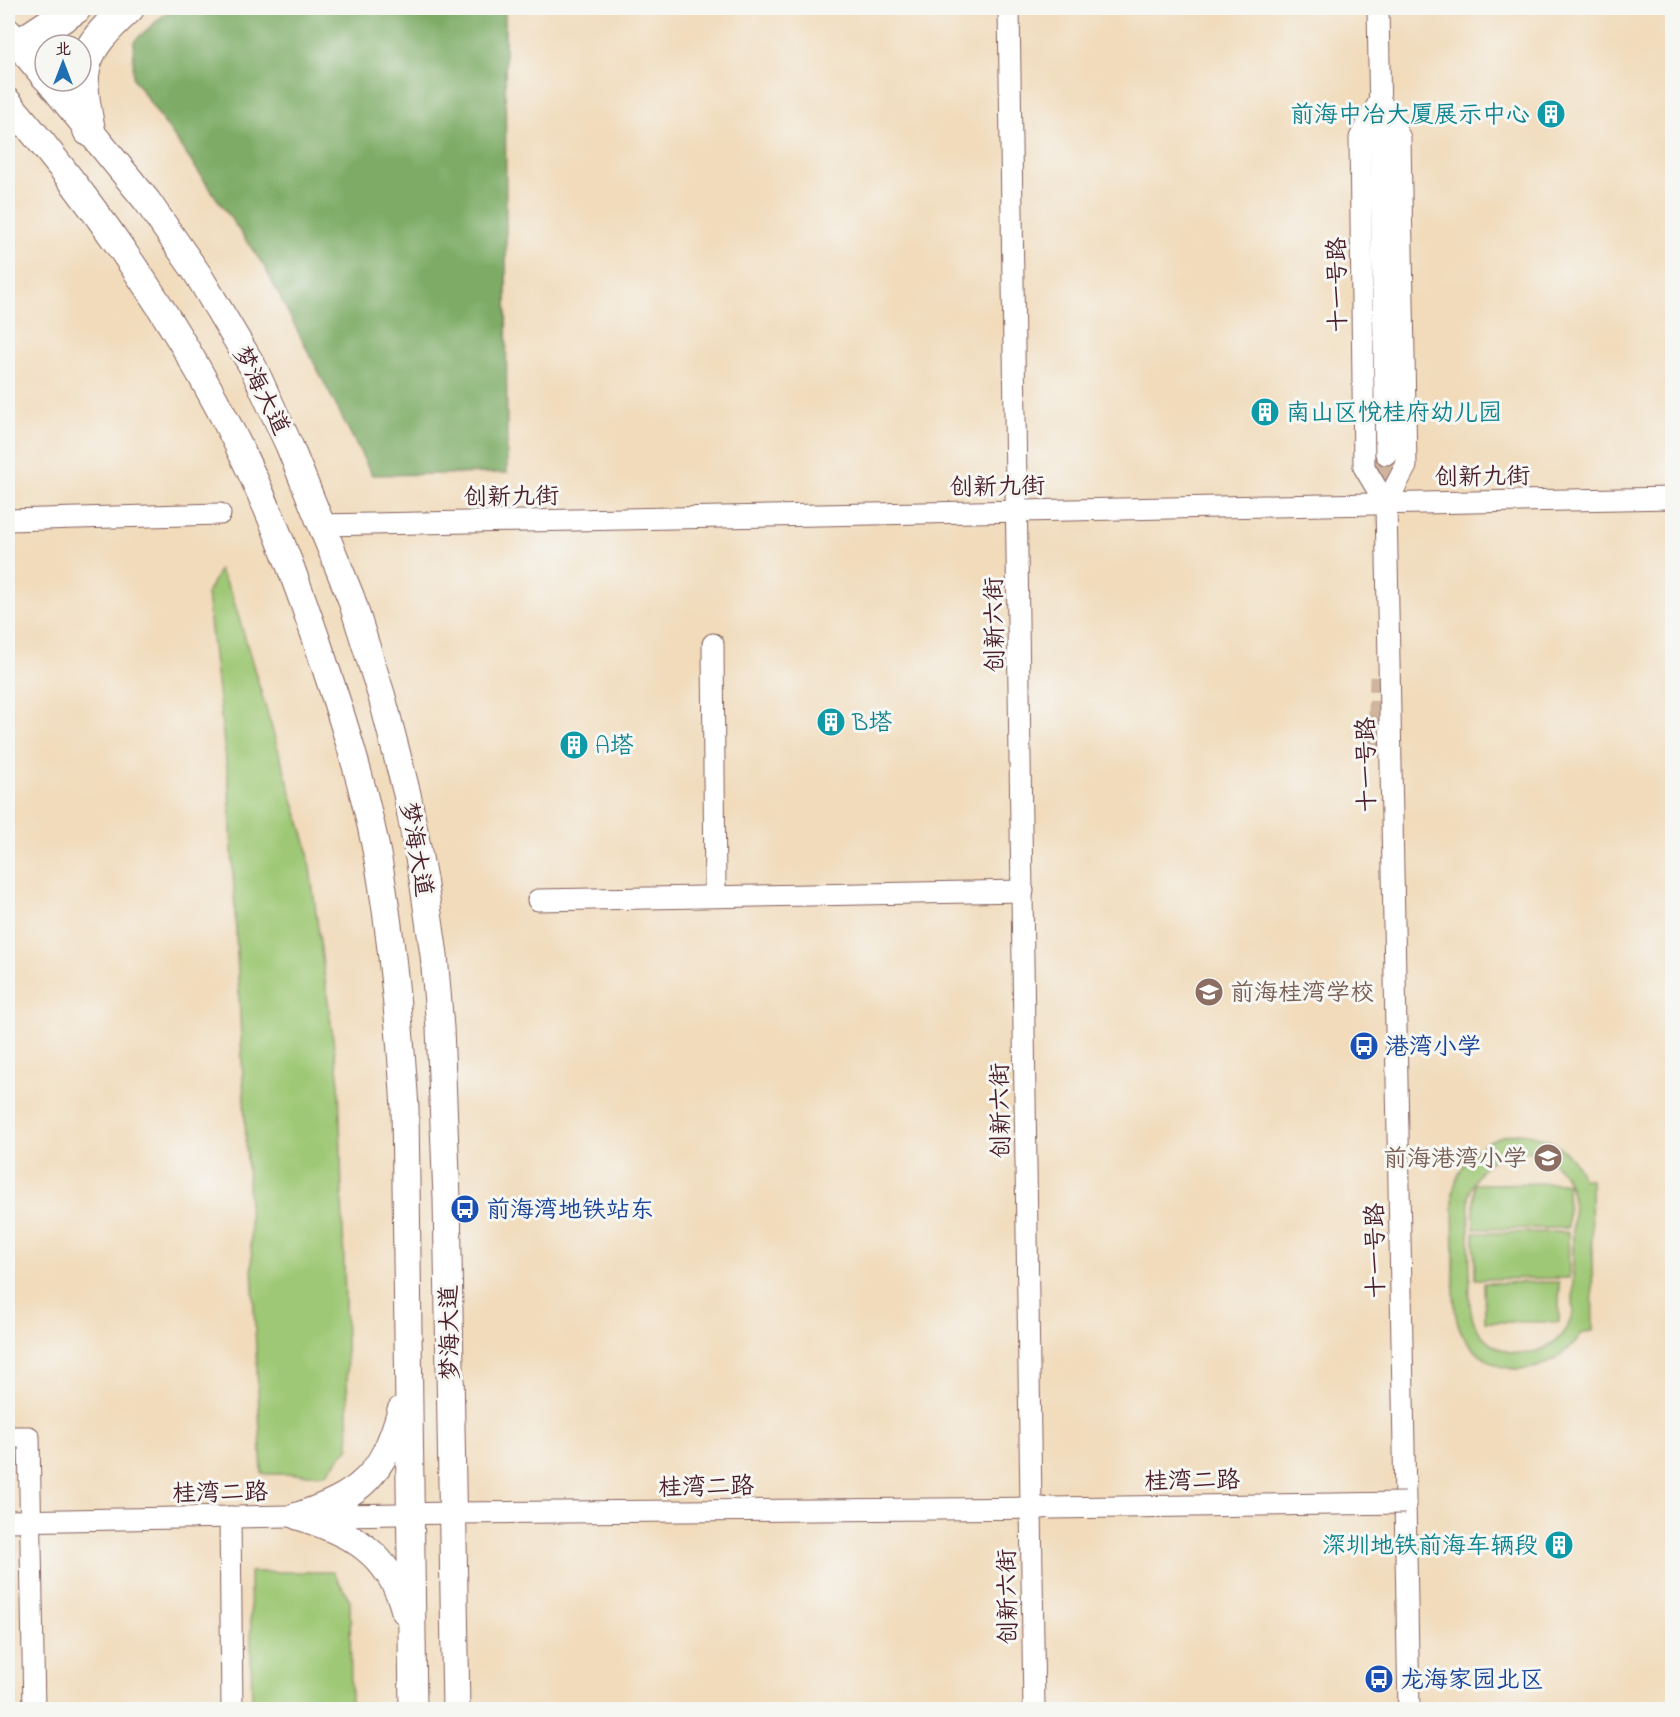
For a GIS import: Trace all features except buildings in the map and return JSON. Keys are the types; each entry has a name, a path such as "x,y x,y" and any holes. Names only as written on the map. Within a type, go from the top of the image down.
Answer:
{"highway":[{"path":"11,43 75,8"},
{"path":"89,130 82,95 83,66 87,54 107,27 128,8"}],"main road":[{"path":"11,43 33,64"},
{"name":"梦海大道","path":"59,93 147,201 197,273 253,367 289,445 351,598 382,697 407,794 434,955 440,1028 447,1187 456,1710"},
{"name":"梦海大道","path":"8,102 107,230 169,322 227,425 275,526 316,637 344,723 366,805 380,869 399,1022 405,1108 413,1710"},
{"path":"8,134 51,155"},
{"path":"298,1516 327,1506 346,1496 371,1476 382,1461 395,1433 408,1386"},
{"path":"298,1516 349,1535 371,1553 394,1583 412,1636"}],"street":[{"name":"创新六街","path":"1009,8 1023,891 1040,1508 1034,1710"},
{"name":"十一号路","path":"1378,8 1380,100 1400,138 1406,443 1406,466 1386,504"},
{"name":"十一号路","path":"1380,100 1360,138 1365,467 1386,504 1409,1710"},
{"path":"1380,100 1386,454"},
{"name":"创新九街","path":"322,525 1672,498"},
{"path":"8,520 220,514"},
{"path":"713,644 716,896"},
{"path":"1378,753 1396,1710"},
{"path":"538,900 1023,891"},
{"path":"8,1437 30,1437 34,1710"},
{"name":"桂湾二路","path":"8,1521 452,1513 1405,1503"},
{"path":"230,1517 232,1710"}],"green space":[{"path":"172,8 505,8 507,473 372,475 264,266 133,78 134,41"},
{"path":"219,570 232,595 307,846 339,1083 349,1447 326,1474 262,1474 229,787 207,594"},
{"path":"1530,1134 1549,1141 1566,1152 1579,1169 1583,1179 1591,1179 1593,1331 1583,1332 1563,1354 1547,1364 1528,1369 1497,1365 1478,1353 1464,1337 1455,1309 1453,1192 1462,1168 1476,1150 1506,1135","holes":["1521,1150 1550,1160 1557,1166 1568,1181 1571,1191 1573,1201 1573,1313 1567,1327 1553,1343 1541,1350 1513,1353 1487,1340 1472,1316 1469,1196 1481,1170 1494,1159"]},
{"path":"1567,1183 1568,1228 1474,1229 1474,1184"},
{"path":"1568,1232 1569,1278 1475,1279 1474,1233"},
{"path":"1559,1282 1559,1322 1485,1322 1484,1283"},
{"path":"250,1572 333,1572 350,1600 351,1709 252,1709"}],"tunnel":[{"path":"1384,511 1386,454"},
{"path":"1378,753 1380,677"}],"place":[{"name":"前海中冶大厦展示中心","path":"1551,114"},
{"name":"南山区悦桂府幼儿园","path":"1265,412"},
{"name":"B塔","path":"831,722"},
{"name":"A塔","path":"574,745"},
{"name":"前海桂湾学校","path":"1209,992"},
{"name":"港湾小学","path":"1364,1046"},
{"name":"前海港湾小学","path":"1548,1158"},
{"name":"前海湾地铁站东","path":"465,1209"},
{"name":"深圳地铁前海车辆段","path":"1559,1545"},
{"name":"龙海家园北区","path":"1379,1679"}]}
